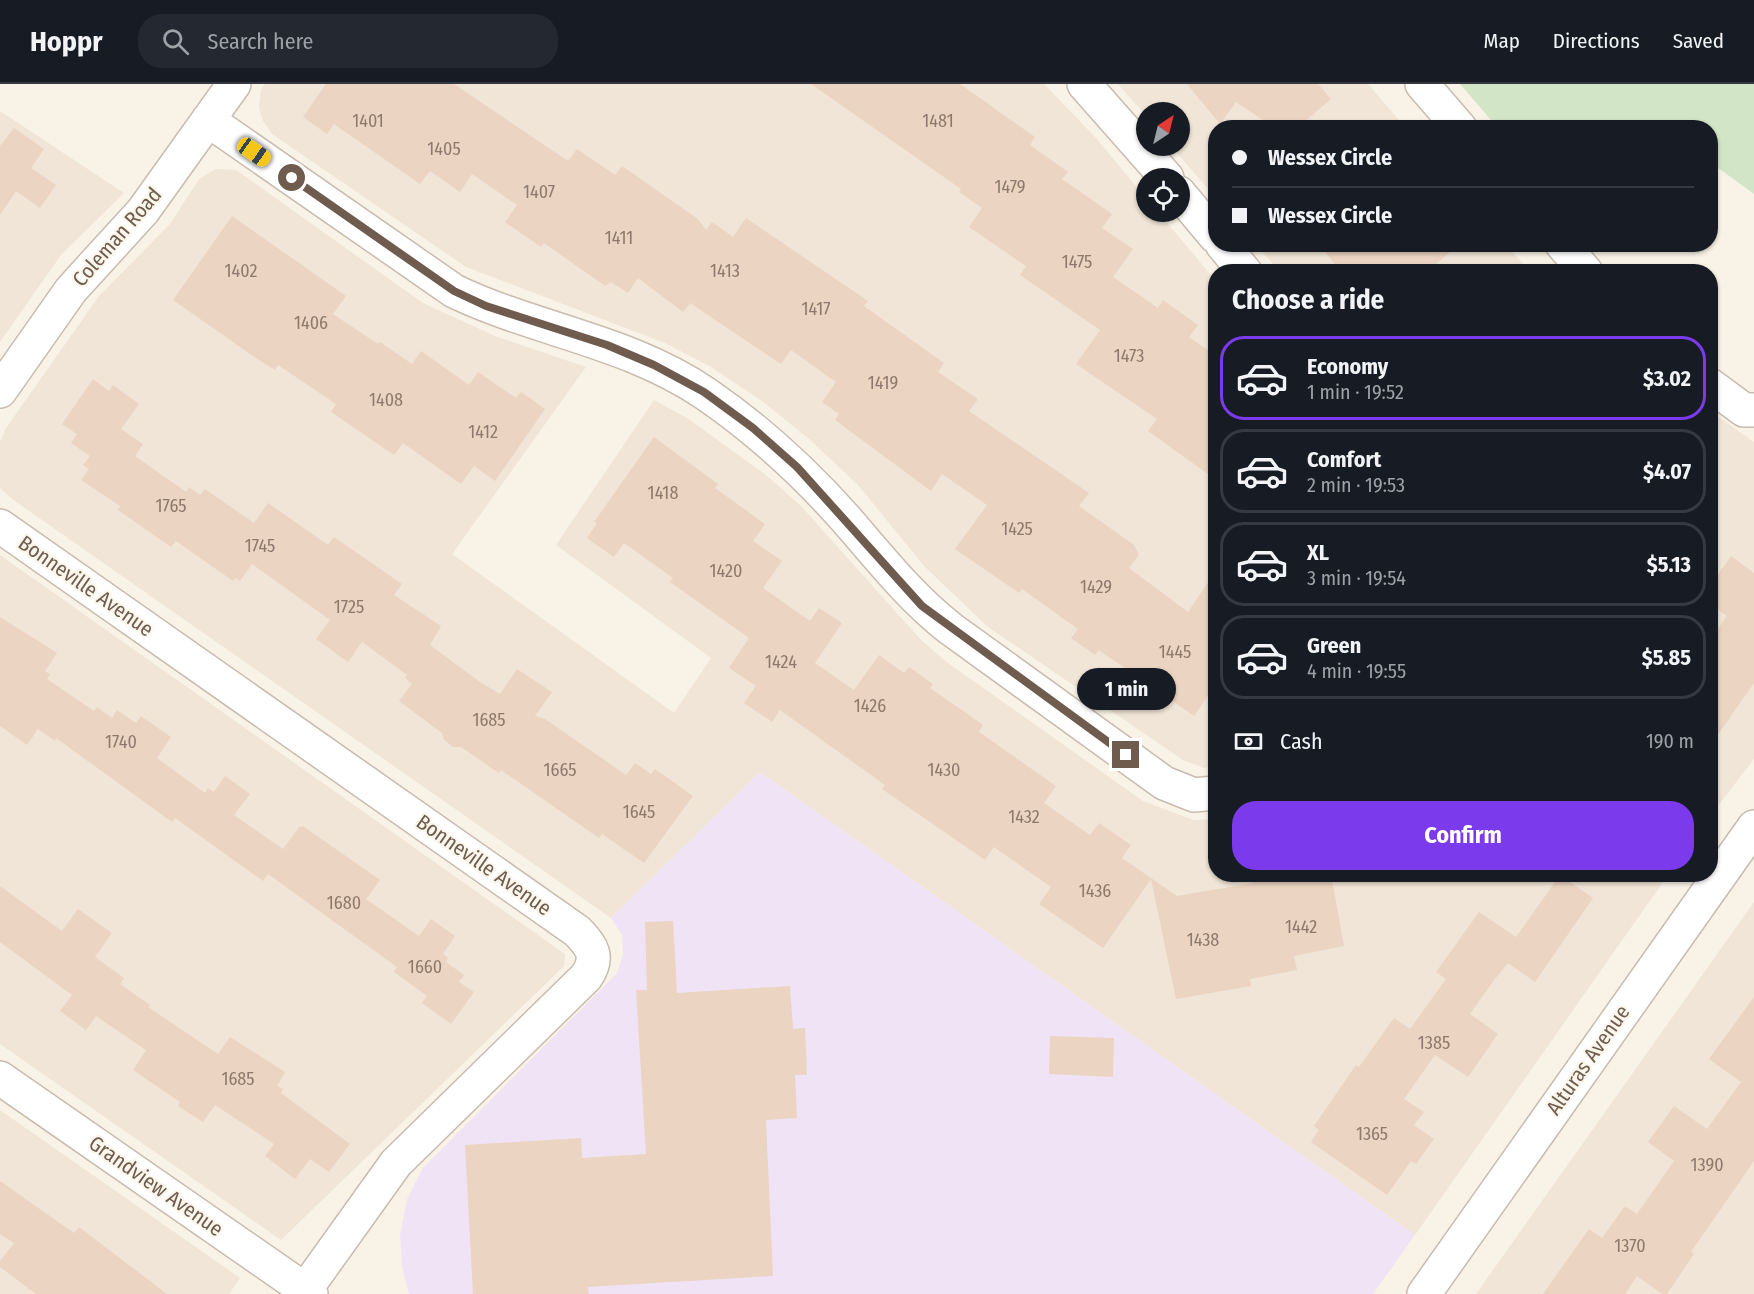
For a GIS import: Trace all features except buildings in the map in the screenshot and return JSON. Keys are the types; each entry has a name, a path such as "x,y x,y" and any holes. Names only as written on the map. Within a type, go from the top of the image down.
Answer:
{"street":[{"name":"Coleman Road","path":"0,391 71,290 143,211 234,84"},
{"path":"1084,84 1158,168"},
{"path":"1422,84 1453,120"},
{"path":"208,120 454,291 486,306 607,345 654,365 704,392 753,428 797,467 922,606 1164,783 1194,795 1208,794"},
{"path":"1190,206 1208,228"},
{"path":"1229,252 1238,264"},
{"path":"1569,252 1579,264"},
{"path":"1718,391 1744,410 1754,410"},
{"name":"Bonneville Avenue","path":"0,526 577,931 591,945 595,954 593,967 586,977 396,1163 308,1292"},
{"name":"Alturas Avenue","path":"1718,878 1754,827"},
{"name":"Alturas Avenue","path":"1424,1294 1715,882"},
{"name":"Grandview Avenue","path":"0,1078 308,1292"}],"shaded area":[{"path":"265,84 1044,84 1096,138 1136,186 1136,222 1166,222 1208,272 1208,767 1204,768 1183,760 988,627 924,566 858,485 809,439 762,401 711,367 665,343 466,267 272,134 263,121 259,107 261,90"},
{"path":"1118,84 1368,84 1399,120 1208,120 1208,189 1180,156 1190,156 1190,102 1136,102 1136,105"},
{"path":"0,111 124,193 61,255 0,342"},
{"path":"216,169 236,170 423,303 495,336 586,367 452,554 674,713 711,658 556,545 654,400 687,418 766,475 801,506 922,641 948,663 1143,801 1194,820 1208,819 1208,882 1663,882 1415,1235 760,772 611,918 12,499 0,488 0,442 6,428 99,296 170,224 199,179"},
{"path":"1262,252 1512,252 1524,264 1273,264"},
{"path":"1718,417 1754,442 1754,759 1718,806"},
{"path":"0,555 565,954 564,966 281,1240 0,1044"},
{"path":"760,772 1415,1235 1373,1294 409,1294 402,1267 400,1235 407,1199 423,1168 617,973 623,954 622,935 611,918"},
{"path":"1754,902 1754,1294 1476,1294"},
{"path":"0,1110 240,1278 229,1294 0,1294"}],"green space":[{"path":"1460,84 1754,84 1754,194 1718,168 1718,120 1491,120"}],"route":[{"path":"292,178 454,291 486,306 607,345 654,365 704,392 753,428 797,467 922,606 1126,755"}]}
